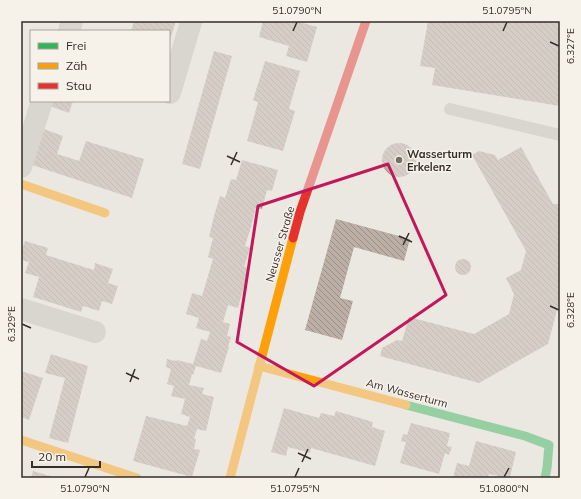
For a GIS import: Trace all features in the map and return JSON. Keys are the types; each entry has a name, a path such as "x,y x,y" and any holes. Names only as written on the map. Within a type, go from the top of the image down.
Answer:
{"street":[{"path":"170,93 191,21"},
{"name":"Neusser Straße","path":"230,478 300,212 366,21"},
{"path":"21,167 42,102"},
{"path":"21,184 105,213"},
{"path":"21,309 95,332"},
{"name":"Am Wasserturm","path":"259,366 525,436 549,445 545,478"},
{"path":"21,440 137,478"}],"lane":[{"path":"450,109 560,135"}],"highlighted area":[{"path":"388,164 446,295 314,386 237,342 258,206"}],"building":[{"path":"134,21 176,21 170,40 170,30 131,30"},
{"path":"263,21 296,21 317,27 307,62 286,56 289,46 259,37"},
{"path":"428,21 560,21 560,106 432,85 435,68 420,66"},
{"path":"214,51 232,56 200,169 182,164"},
{"path":"265,61 300,71 289,109 295,111 283,151 247,141 258,102 253,100"},
{"path":"52,102 73,102 69,113 50,106"},
{"path":"44,129 63,136 57,154 79,161 86,141 144,159 132,198 32,165"},
{"name":"Wasserturm Erkelenz","path":"399,143 411,148 416,160 411,172 399,177 387,172 382,160 387,148"},
{"path":"521,147 553,204 560,204 560,299 548,344 479,383 380,356 382,348 397,340 402,341 409,317 474,334 509,314 514,294 506,278 521,270 526,251 472,155 479,151 495,155 498,160"},
{"path":"242,160 278,170 272,191 267,190 262,209 256,208 245,246 250,248 244,267 249,268 238,308 228,305 223,322 230,324 227,336 231,337 221,373 196,366 193,375 192,374 189,385 204,388 202,394 214,397 206,431 197,429 194,439 196,439 194,449 200,450 192,477 133,461 146,416 187,426 190,417 181,414 185,399 171,396 174,386 167,384 171,369 166,367 167,359 193,364 201,339 207,341 210,332 196,328 199,318 186,314 192,293 202,296 213,259 208,257 213,238 209,237 214,216 220,196 225,198 231,179 236,180"},
{"path":"336,219 410,239 404,261 354,247 340,298 353,301 342,340 305,330"},
{"path":"25,241 48,248 46,255 94,270 95,263 113,269 108,283 118,286 112,304 102,301 99,311 83,306 81,312 33,297 39,277 25,273 29,262 21,260 21,252"},
{"path":"463,259 469,261 471,267 469,273 463,275 457,273 455,267 457,261"},
{"path":"51,354 88,366 68,443 49,438 65,378 45,373"},
{"path":"21,371 43,378 29,420 21,417"},
{"path":"284,408 319,418 321,413 334,416 336,411 373,422 372,427 385,431 375,466 311,448 310,453 288,447 286,456 271,452"},
{"path":"411,423 450,433 447,446 452,447 449,455 445,453 439,474 400,463 406,442 401,441 403,434 407,435"},
{"path":"476,441 516,452 510,477 498,478 498,476 489,474 488,478 453,478 457,463 469,466"},
{"path":"33,471 57,478 31,478"}],"traffic: fast":[{"path":"406,405 525,436 549,445 545,478"}],"traffic: slow":[{"path":"21,184 105,213"},
{"path":"230,478 293,238"},
{"path":"259,366 406,405"},
{"path":"21,440 137,478"}],"traffic: jam":[{"path":"293,238 300,212 366,21"}],"place":[{"name":"Wasserturm Erkelenz","path":"399,160"}]}
